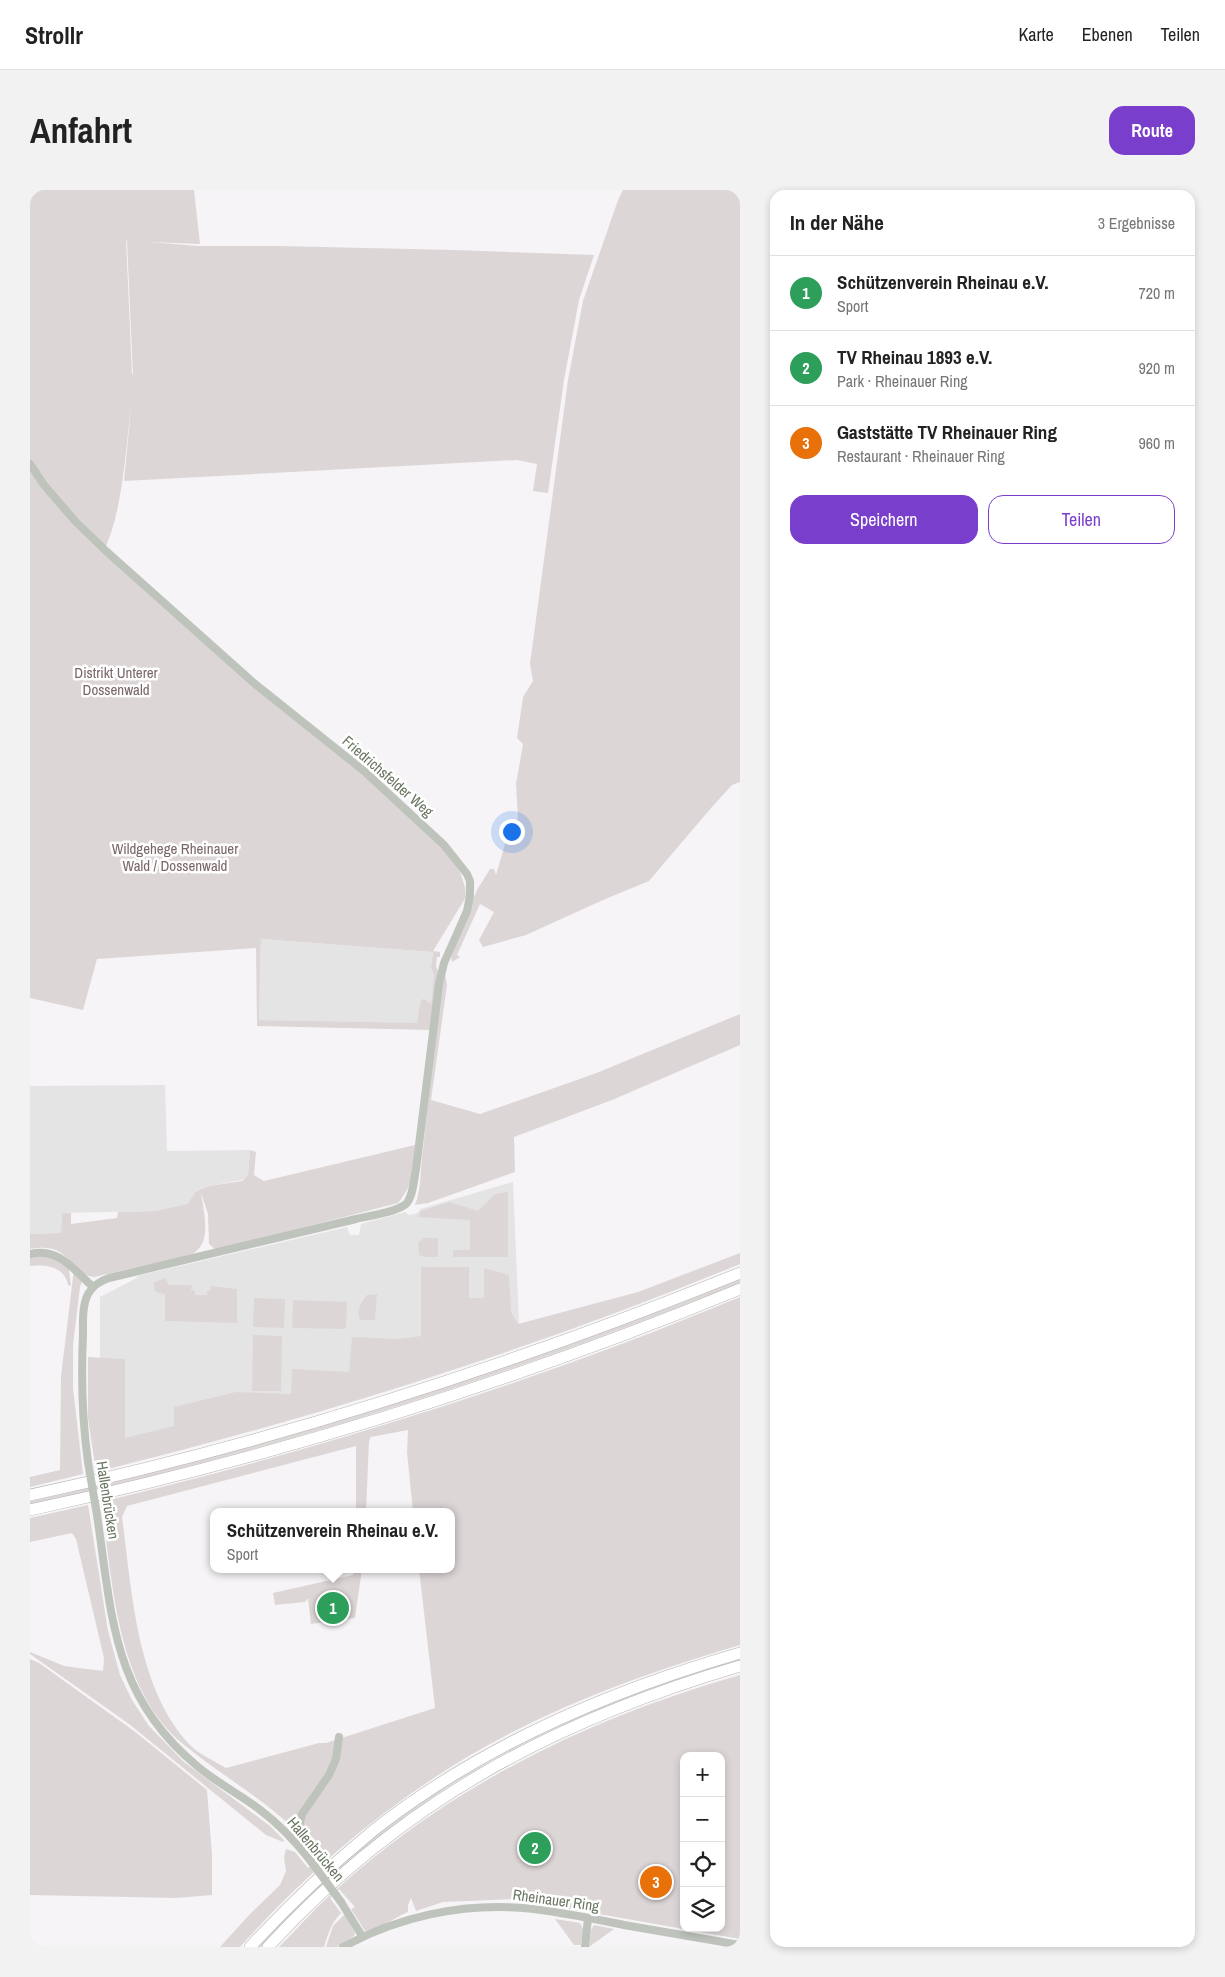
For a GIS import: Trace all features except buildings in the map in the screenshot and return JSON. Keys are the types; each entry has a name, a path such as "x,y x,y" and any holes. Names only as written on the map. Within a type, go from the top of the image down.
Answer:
{"highway":[{"path":"30,1495 229,1446 386,1400 518,1357 644,1311 740,1273"},
{"path":"30,1510 179,1474 385,1416 558,1358 740,1289"},
{"path":"250,1947 300,1895 361,1841 407,1806 462,1770 515,1740 599,1702 679,1672 740,1653"},
{"path":"268,1947 302,1912 360,1859 405,1823 474,1777 532,1745 580,1723 673,1688 740,1666"}],"street":[{"name":"Friedrichsfelder Weg","path":"30,464 44,485 75,521 106,551 255,684 364,771 444,845 460,864 470,881 467,911 450,949 441,976 416,1169 411,1194 406,1204 395,1209 109,1278 100,1281 93,1287"},
{"path":"30,1254 46,1252 64,1259 93,1287"},
{"name":"Hallenbrücken","path":"93,1287 85,1303 81,1404 88,1462 115,1632 121,1655 139,1698 170,1741 197,1766 259,1809 293,1839 342,1902 362,1936"},
{"path":"293,1839 298,1831 302,1814 329,1775 336,1759 339,1737"},
{"name":"Rheinauer Ring","path":"343,1947 362,1936 406,1920 473,1908 522,1908 740,1945"},
{"path":"585,1947 588,1918"}],"shaded area":[{"path":"261,939 433,952 431,967 435,975 428,1024 259,1020"},
{"path":"165,1085 167,1151 250,1150 248,1175 242,1180 209,1186 195,1192 189,1204 155,1211 62,1213 61,1233 30,1234 30,1086"},
{"path":"513,1182 519,1324 110,1451 100,1356 100,1297 137,1278 137,1276 347,1227 350,1235 359,1235 361,1224 405,1212 409,1215 418,1213 420,1209"}],"green space":[{"path":"30,190 194,190 200,244 149,242 198,246 279,246 594,255 579,300 564,380 548,493 533,491 537,464 517,460 124,481 131,408 119,501 110,537 103,553 361,773 443,848 460,872 466,897 433,951 440,952 440,957 437,957 436,966 438,971 431,1030 257,1026 256,948 97,959 83,1010 30,998","holes":["127,241 133,374 132,374","261,939 433,952 431,967 434,975 431,1004 424,999 421,1000 417,1023 259,1020"]},
{"path":"623,190 740,190 740,782 732,785 649,881 526,935 483,947 479,940 494,912 480,904 457,955 460,957 452,962 453,951 477,890 490,869 494,869 496,875 508,834 516,835 515,829 518,818 516,784 523,744 517,738 523,697 533,681 530,664 568,380 583,301"},
{"path":"445,973 447,985 431,1100 480,1114 594,1074 740,1014 740,1045 612,1100 514,1137 515,1172 428,1203 415,1205 420,1185 435,1039"},
{"path":"415,1145 410,1183 398,1203 216,1250 209,1244 208,1214 201,1193 205,1235 203,1242 195,1252 191,1255 94,1277 78,1270 68,1258 54,1249 30,1249 30,1234 61,1233 62,1213 71,1213 71,1224 117,1218 118,1212 155,1211 188,1204 195,1192 209,1186 242,1181 248,1175 250,1150 256,1152 254,1175 264,1181"},
{"path":"508,1192 508,1257 453,1257 453,1250 470,1250 470,1220 418,1217 421,1211 449,1202 478,1211 495,1194"},
{"path":"423,1238 438,1238 438,1257 419,1255 418,1243"},
{"path":"740,1253 740,1264 582,1325 502,1353 422,1380 260,1429 96,1472 88,1418 88,1357 125,1359 125,1438 174,1426 174,1407 236,1392 291,1394 292,1369 349,1372 352,1337 398,1339 421,1336 421,1267 469,1267 469,1298 484,1298 484,1268 509,1275 511,1312 518,1324 638,1292"},
{"path":"45,1256 60,1261 69,1269 71,1286 68,1285 63,1274 54,1268 30,1266 30,1257"},
{"path":"74,1269 83,1278 80,1287 73,1345 73,1388 83,1474 30,1487 30,1477 60,1470 61,1376"},
{"path":"165,1278 169,1285 192,1285 191,1290 195,1291 195,1295 207,1295 207,1291 210,1291 211,1286 237,1289 237,1323 165,1321 165,1294 156,1292 153,1283"},
{"path":"740,1279 740,1283 653,1317 478,1380 390,1409 211,1461 30,1505 30,1501 79,1490 497,1369 662,1310"},
{"path":"377,1294 375,1320 360,1320 359,1310 363,1301 367,1295"},
{"path":"740,1297 740,1645 614,1687 541,1718 498,1739 417,1789 379,1817 307,1879 240,1947 220,1947 280,1885 286,1871 284,1858 286,1849 295,1852 308,1868 318,1860 292,1827 183,1744 161,1721 144,1694 131,1664 121,1632 109,1566 101,1502 182,1482 344,1437 505,1386 584,1358","holes":["408,1430 407,1452 413,1508 455,1508 455,1573 419,1573 435,1708 326,1743 319,1743 226,1768 191,1746 173,1723 158,1696 148,1668 140,1638 129,1576 122,1517 127,1506 356,1446 356,1508 366,1508 369,1441 371,1437"]},
{"path":"254,1298 285,1299 284,1328 253,1327"},
{"path":"293,1300 347,1302 346,1327 344,1329 292,1327"},
{"path":"253,1335 282,1336 281,1391 252,1391"},
{"path":"88,1505 108,1631 120,1675 132,1700 149,1726 184,1762 270,1826 284,1840 283,1842 266,1835 129,1724 30,1654 30,1652 64,1666 103,1671 104,1658 76,1539 72,1533 30,1542 30,1518"},
{"path":"353,1573 361,1573 355,1618 311,1624 308,1598 305,1602 275,1605 273,1593 353,1575"},
{"path":"740,1658 740,1661 634,1697 556,1728 492,1760 455,1782 420,1806 354,1858 322,1886 261,1947 257,1947 288,1914 355,1852 410,1809 473,1768 562,1722 605,1704 650,1687"},
{"path":"30,1659 39,1663 134,1731 207,1790 212,1855 212,1895 176,1898 30,1895"},
{"path":"740,1675 740,1939 700,1932 725,1932 725,1752 680,1752 680,1928 514,1899 443,1902 416,1911 411,1898 408,1912 382,1926 365,1931 351,1909 355,1907 339,1889 330,1898 341,1913 328,1933 324,1947 279,1947 330,1895 382,1851 429,1817 477,1786 527,1758 578,1733 631,1711"},
{"path":"345,1914 355,1933 354,1936 337,1947 326,1947 333,1926"},
{"path":"555,1919 580,1923 583,1929 581,1945 574,1945"},
{"path":"594,1925 614,1929 589,1947 591,1930"}],"place":[{"name":"Schützenverein Rheinau e.V.","path":"333,1608"},
{"name":"TV Rheinau 1893 e.V.","path":"535,1848"},
{"name":"Gaststätte TV Rheinauer Ring","path":"656,1882"}],"park label":[{"name":"Distrikt Unterer Dossenwald","path":"116,680"},
{"name":"Wildgehege Rheinauer Wald / Dossenwald","path":"175,856"}]}
